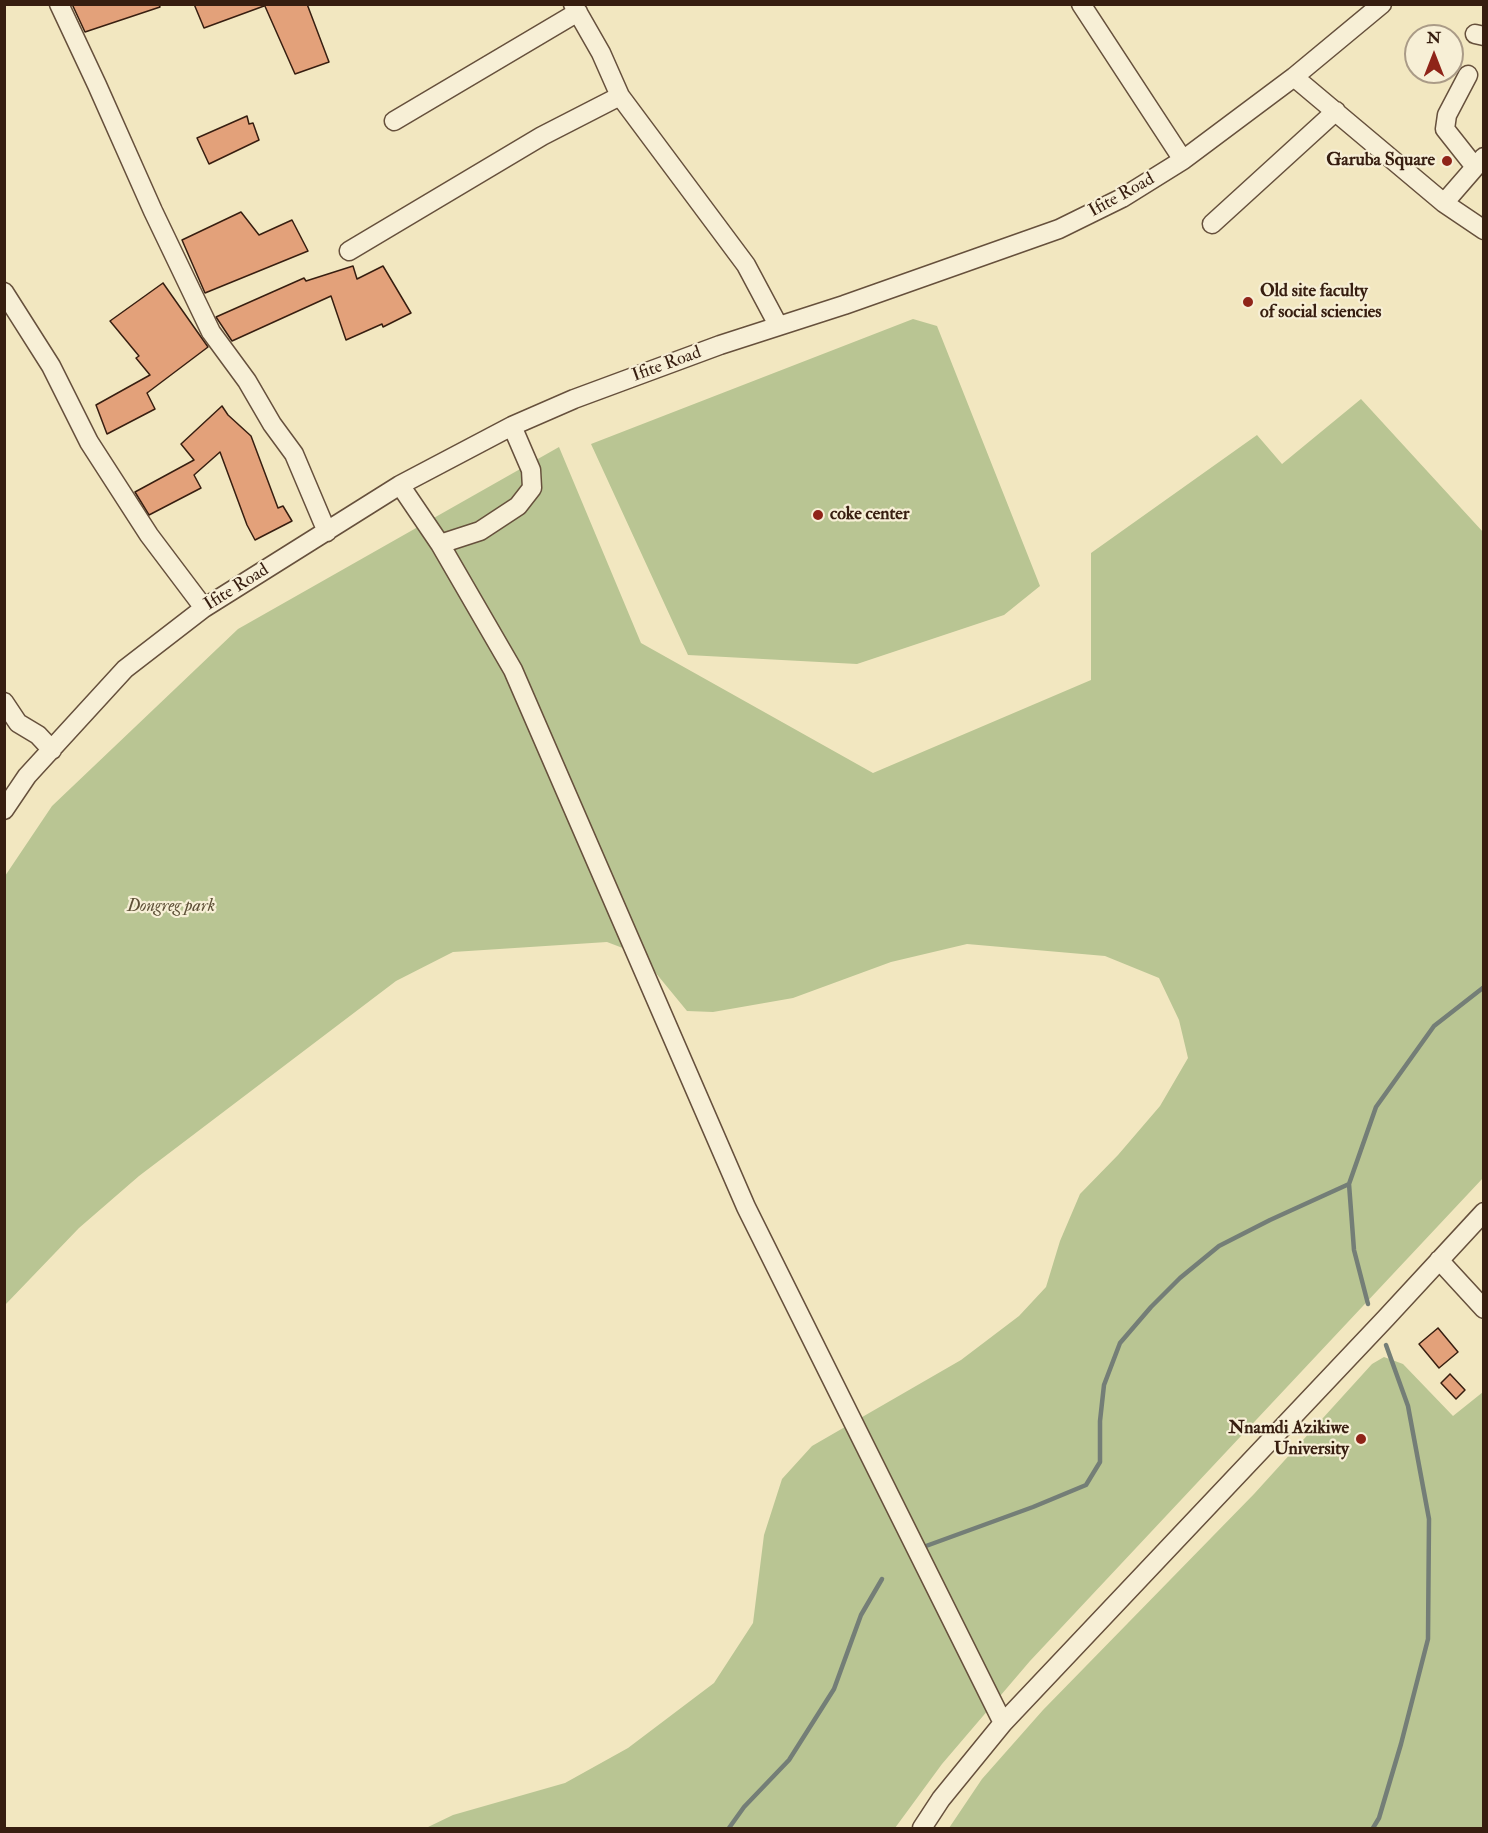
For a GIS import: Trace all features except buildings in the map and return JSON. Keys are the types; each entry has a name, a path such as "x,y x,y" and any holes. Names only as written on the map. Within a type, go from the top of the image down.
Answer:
{"street":[{"path":"59,4 211,332 247,381 272,424 294,454 327,532"},
{"path":"1081,4 1183,160"},
{"name":"Ifite Road","path":"4,810 27,776 126,669 204,608 400,485 512,426 574,399 778,325 855,301 1059,229 1122,198 1183,160 1294,76 1382,4"},
{"path":"394,121 575,8 601,53 620,96 746,265 778,325"},
{"path":"1444,203 1479,162 1445,129 1447,115 1468,75"},
{"path":"1294,76 1444,203 1484,230"},
{"path":"350,251 542,136 620,96"},
{"path":"1212,224 1336,111"},
{"path":"4,292 51,366 89,442 149,535 204,608"},
{"path":"440,544 480,531 518,506 532,488 531,470 512,426"},
{"path":"400,485 440,544 513,670 746,1207 1003,1722"},
{"path":"4,702 18,723 38,735 52,750"},
{"path":"922,1828 941,1799 1003,1722 1484,1212"},
{"path":"1439,1260 1484,1309"}],"green space":[{"name":"coke center","path":"913,319 937,326 1040,586 1004,615 857,664 688,655 591,444"},
{"name":"Dongreg park","path":"1361,399 1483,532 1483,1178 1030,1661 942,1764 895,1828 426,1828 453,1815 565,1783 628,1748 714,1683 753,1623 764,1535 782,1479 812,1446 961,1360 1019,1316 1046,1287 1060,1241 1080,1194 1118,1155 1160,1106 1188,1058 1179,1020 1159,978 1105,956 967,944 891,962 793,998 713,1012 687,1011 641,955 607,942 453,952 396,981 139,1176 79,1228 5,1305 5,876 52,806 238,629 559,447 641,643 873,773 1091,680 1091,553 1257,435 1282,464"},
{"name":"Nnamdi Azikiwe University","path":"1384,1357 1403,1364 1453,1416 1483,1392 1483,1828 949,1828 982,1779 1043,1710 1254,1494 1372,1364"}],"waterway":[{"path":"1368,1304 1354,1250 1349,1184 1376,1107 1434,1026 1484,987"},
{"path":"926,1546 1086,1485 1100,1462 1100,1421 1104,1385 1120,1343 1151,1307 1180,1278 1219,1246 1349,1184"},
{"path":"1373,1828 1379,1818 1401,1744 1428,1639 1429,1519 1408,1406 1386,1345"},
{"path":"729,1828 744,1807 789,1760 834,1689 861,1615 882,1579"}],"place":[{"name":"Garuba Square","path":"1447,161"},
{"name":"Old site faculty of social sciencies","path":"1248,302"},
{"name":"coke center","path":"818,515"},
{"name":"Nnamdi Azikiwe University","path":"1361,1439"}]}
